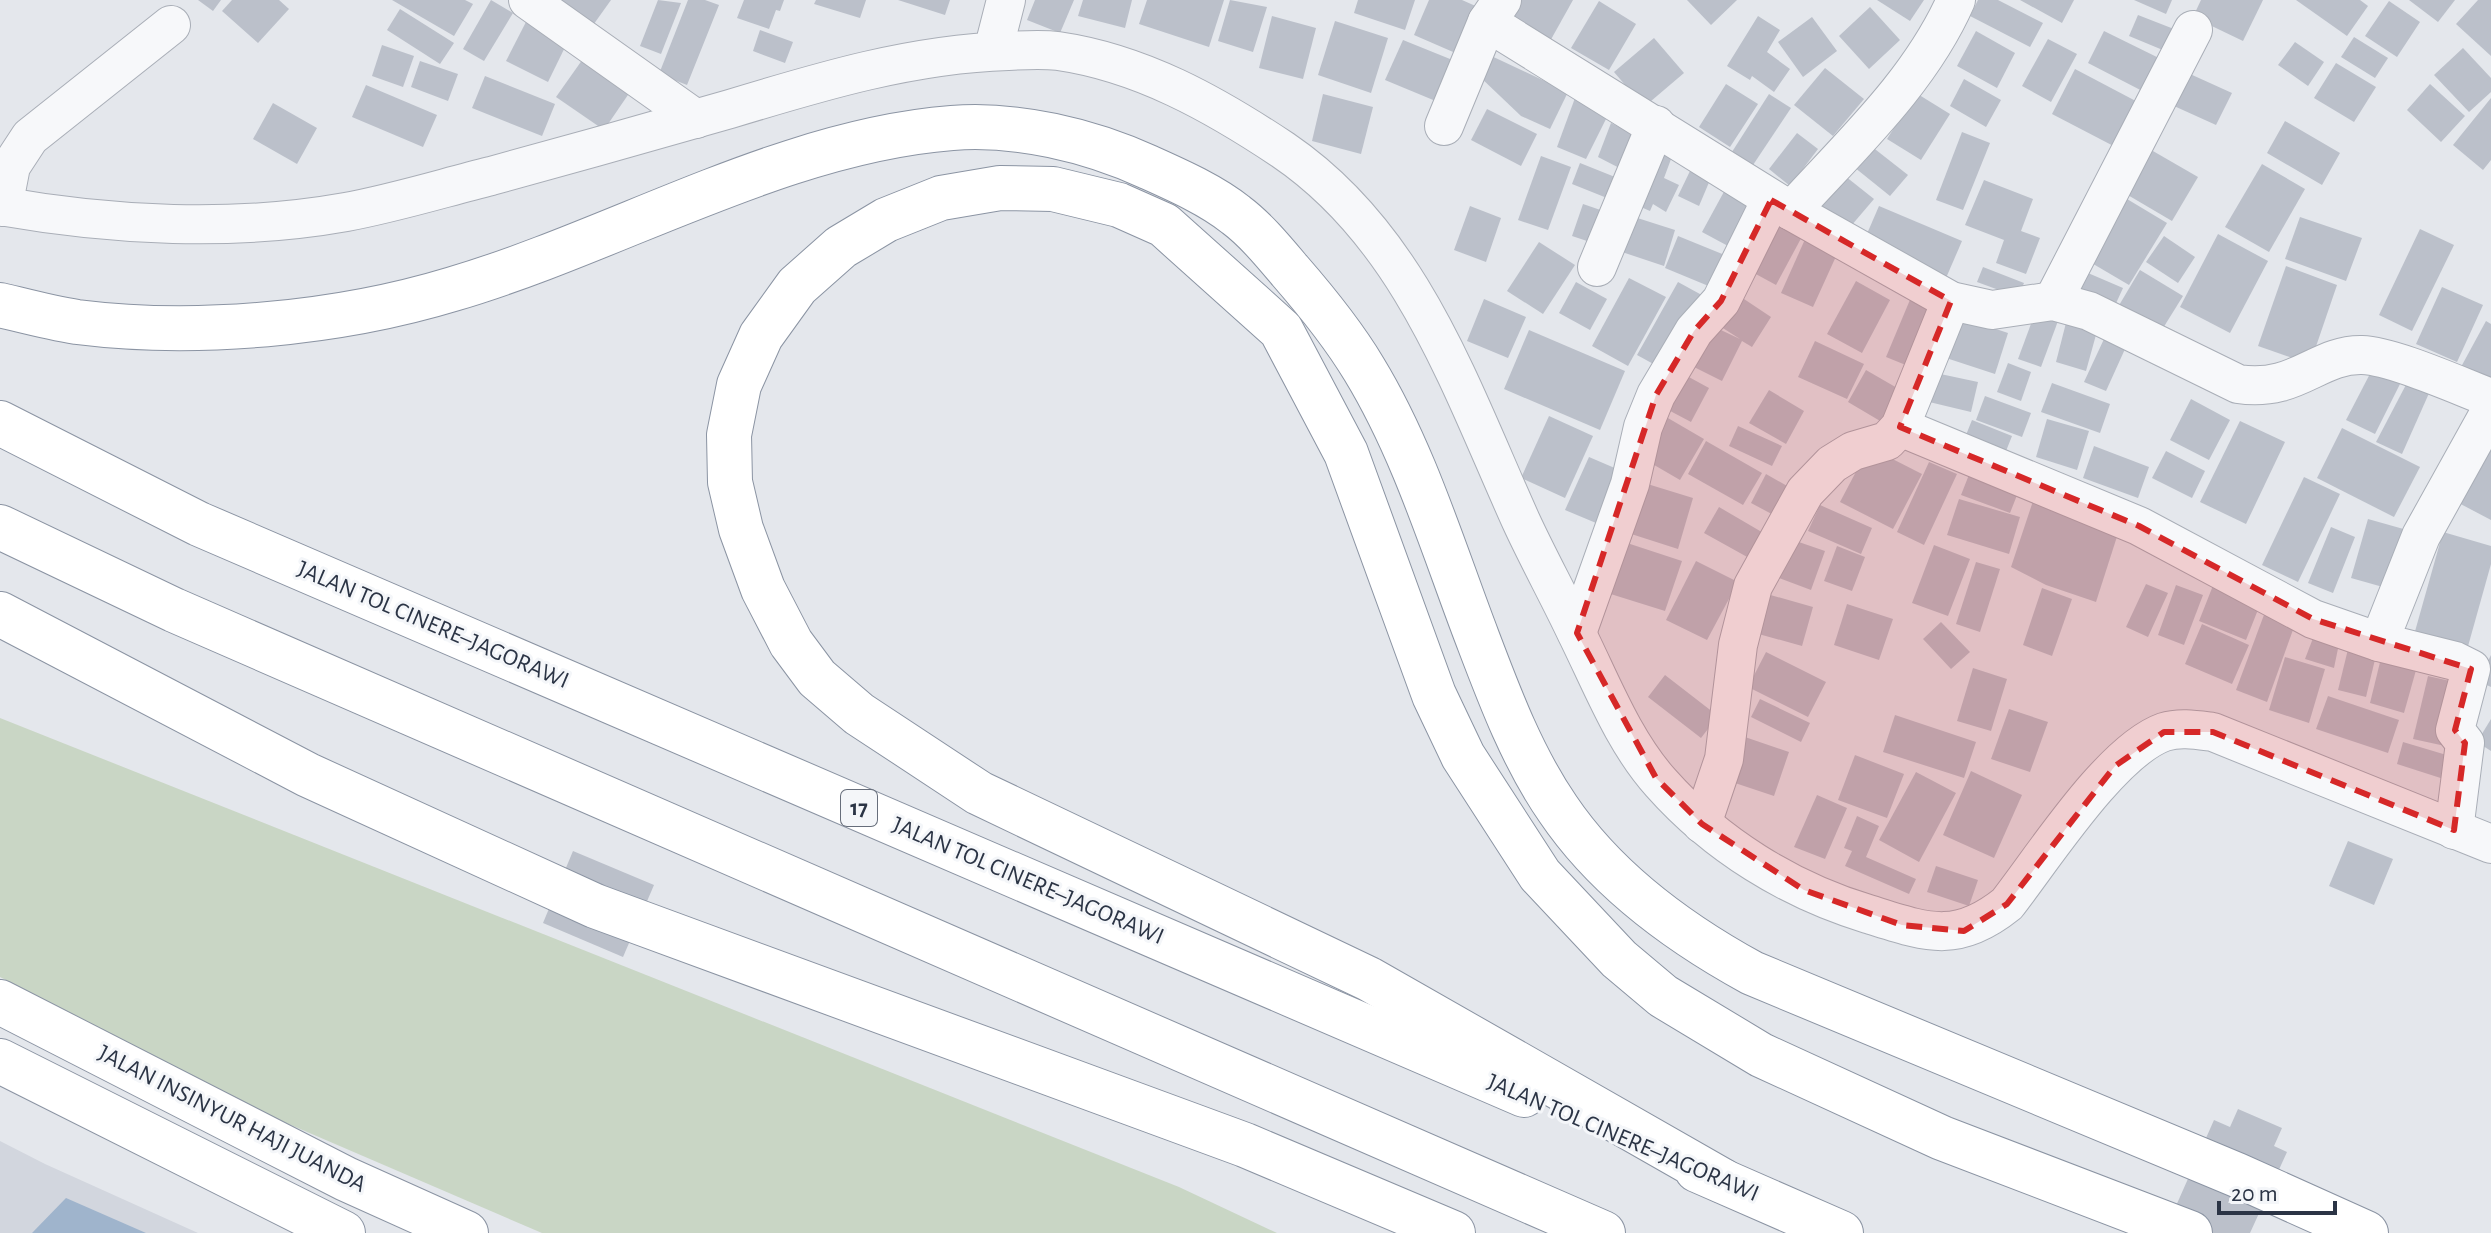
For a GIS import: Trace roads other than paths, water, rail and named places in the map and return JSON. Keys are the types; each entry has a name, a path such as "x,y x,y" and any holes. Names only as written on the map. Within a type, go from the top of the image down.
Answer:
{"highway":[{"path":"0,305 77,322 217,328 343,313 453,289 778,169 876,139 956,128 1039,134 1111,150 1175,179 1235,214 1317,302 1365,370 1405,451 1506,713 1557,808 1597,856 1655,913 1695,942 1752,973 2237,1175 2366,1233"},
{"path":"1723,1181 1369,979 979,793 859,714 817,678 791,643 763,589 741,529 730,482 729,435 739,385 761,336 797,286 841,247 886,220 941,198 1000,188 1066,192 1119,205 1164,225 1281,330 1346,453 1434,695 1463,756 1540,875 1619,959 1663,996 1761,1055 1942,1138 2190,1233"},
{"name":"JALAN TOL CINERE–JAGORAWI","path":"0,423 199,524 1841,1233"},
{"path":"0,527 174,610 1603,1233"},
{"path":"0,614 308,775 595,906 1245,1145 1453,1233"},
{"name":"JALAN INSINYUR HAJI JUANDA","path":"0,1002 346,1179 466,1233"},
{"path":"0,1061 343,1233"}],"street":[{"path":"528,0 696,119"},
{"path":"993,51 1006,0"},
{"path":"1577,633 1630,484 1643,427 1656,395 1694,331 1721,301 1781,206 1894,97 1927,54 1956,0"},
{"path":"1444,126 1494,11 1656,125 1781,206 1951,301 1992,310 2053,301 2089,311 2238,384 2262,387 2287,383 2338,360 2361,355 2491,398"},
{"path":"171,25 30,137 11,166 2,206 54,216 170,222 274,220 343,213 696,119 859,70 959,52 1052,50 1106,61 1193,94 1288,153 1356,211 1408,281 1473,408 1522,525 1605,694 1656,778 1702,824 1758,865 1804,890 1902,925 1964,931 1986,921 2007,904 2115,766 2164,732 2186,729 2213,732 2491,844"},
{"path":"2053,301 2193,30"},
{"path":"1597,267 1656,125"},
{"path":"1702,824 1724,759 1738,645 1753,586 1805,492 1832,464 1853,451 1887,441 1900,427 1951,301"},
{"path":"2379,642 2421,536 2491,410"},
{"path":"1900,427 2139,526 2313,619 2379,642 2455,661 2471,669 2455,730 2465,743 2454,830"}],"water":[{"path":"66,1198 146,1233 32,1233"}]}
